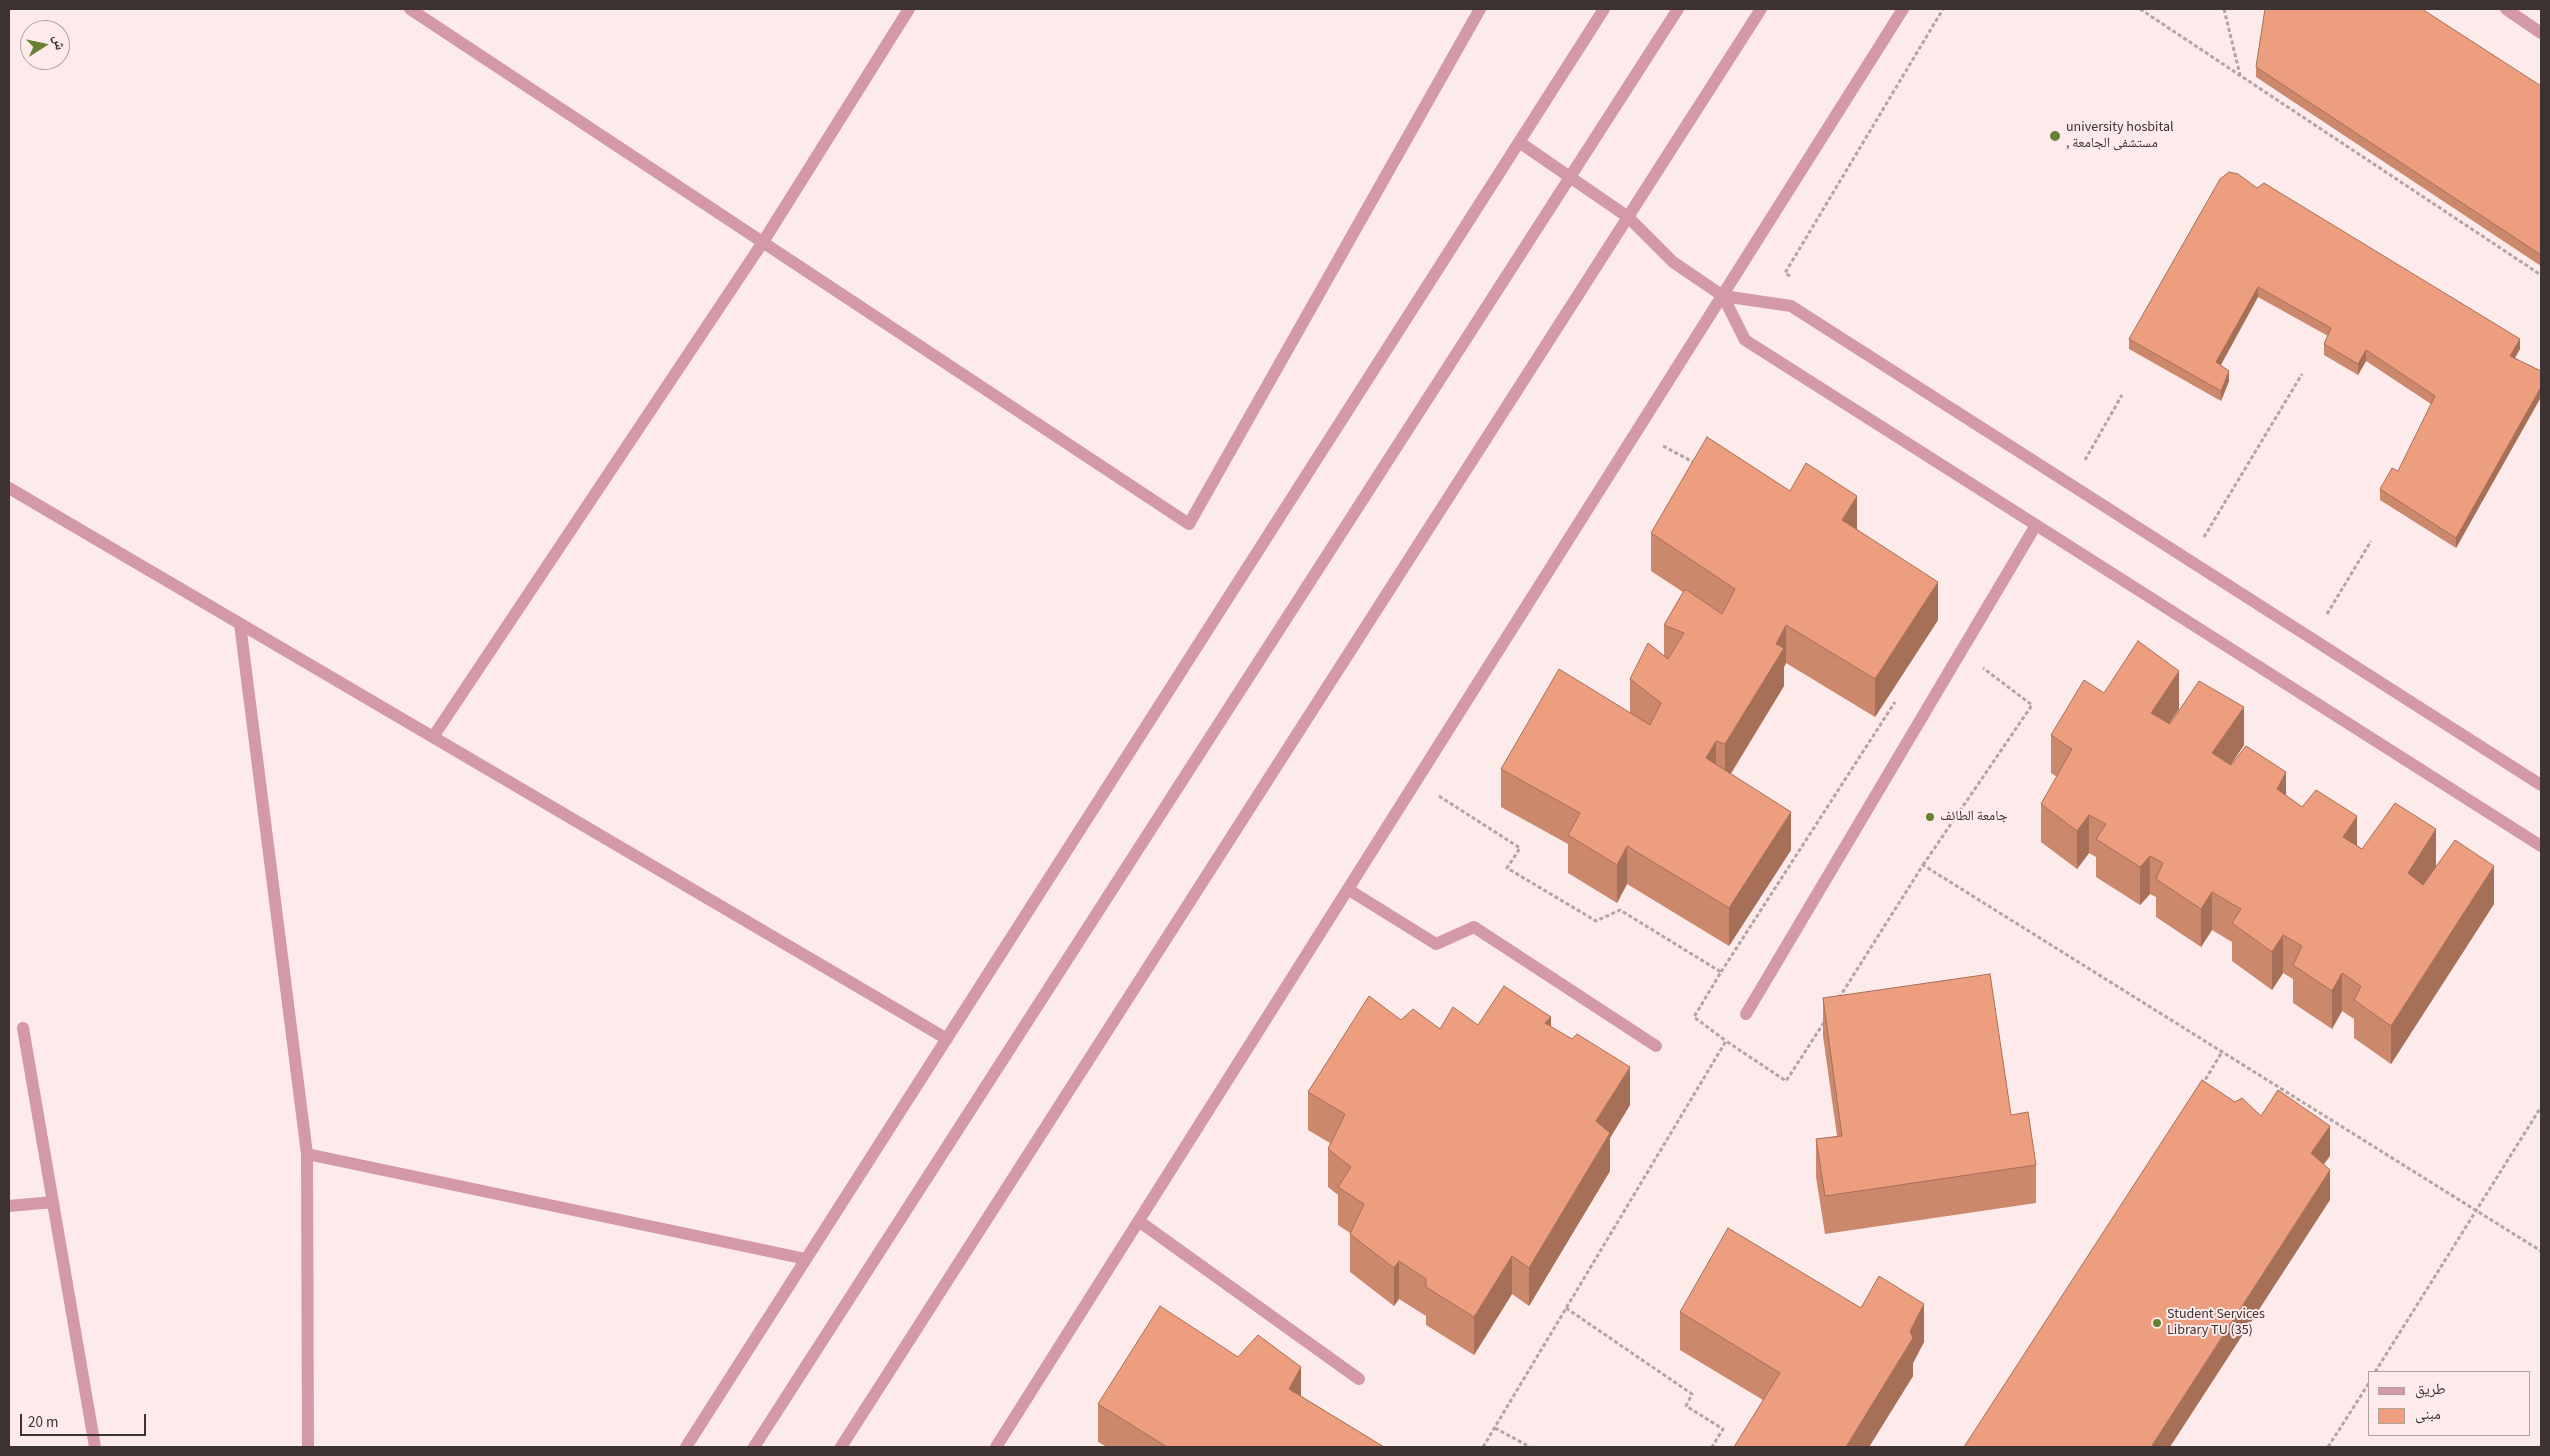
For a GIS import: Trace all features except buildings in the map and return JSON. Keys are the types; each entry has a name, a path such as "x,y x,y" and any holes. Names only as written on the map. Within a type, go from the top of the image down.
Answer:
{"street":[{"path":"410,9 1189,524 1480,9"},
{"path":"433,737 763,242 909,9"},
{"path":"686,1447 1604,9"},
{"path":"754,1447 1678,9"},
{"path":"841,1447 1762,9"},
{"path":"996,1447 1140,1222 1903,9"},
{"path":"2506,9 2541,33"},
{"path":"1519,142 1628,217 1673,262 1723,296 1791,306 2541,785"},
{"path":"1723,296 1745,340 2541,846"},
{"path":"9,488 947,1039"},
{"path":"1746,1014 2036,525"},
{"path":"240,624 307,1154 308,1447"},
{"path":"1349,890 1436,944 1474,927 1656,1046"},
{"path":"23,1028 95,1447"},
{"path":"307,1154 806,1259"},
{"path":"9,1206 53,1202"},
{"path":"1140,1222 1360,1380"}],"path":[{"path":"1785,273 1943,9"},
{"path":"2140,9 2541,275"},
{"path":"2224,9 2240,76"},
{"path":"2203,540 2302,374"},
{"path":"2084,463 2122,394"},
{"path":"1658,454 1668,437"},
{"path":"1663,446 1698,465"},
{"path":"2325,617 2371,541"},
{"path":"1834,1006 1924,865 2032,705 1981,667 1986,659"},
{"path":"1829,1014 1786,1081 1694,1017 1720,972 1897,698"},
{"path":"1442,786 1436,795 1520,848 1507,868 1596,921 1620,910 1720,972"},
{"path":"1924,865 2541,1251"},
{"path":"1483,1447 1726,1041"},
{"path":"2201,1086 2222,1052"},
{"path":"2376,1371 2541,1107"},
{"path":"1566,1308 1692,1394 1686,1406 1723,1429 1712,1447"},
{"path":"2328,1447 2368,1385"},
{"path":"1495,1428 1530,1447"}],"place":[{"name":"university hosbital , مستشفى الجامعة","path":"2055,136"},
{"name":"جامعة الطائف","path":"1930,817"},
{"name":"Student Services Library TU (35)","path":"2157,1323"}]}
